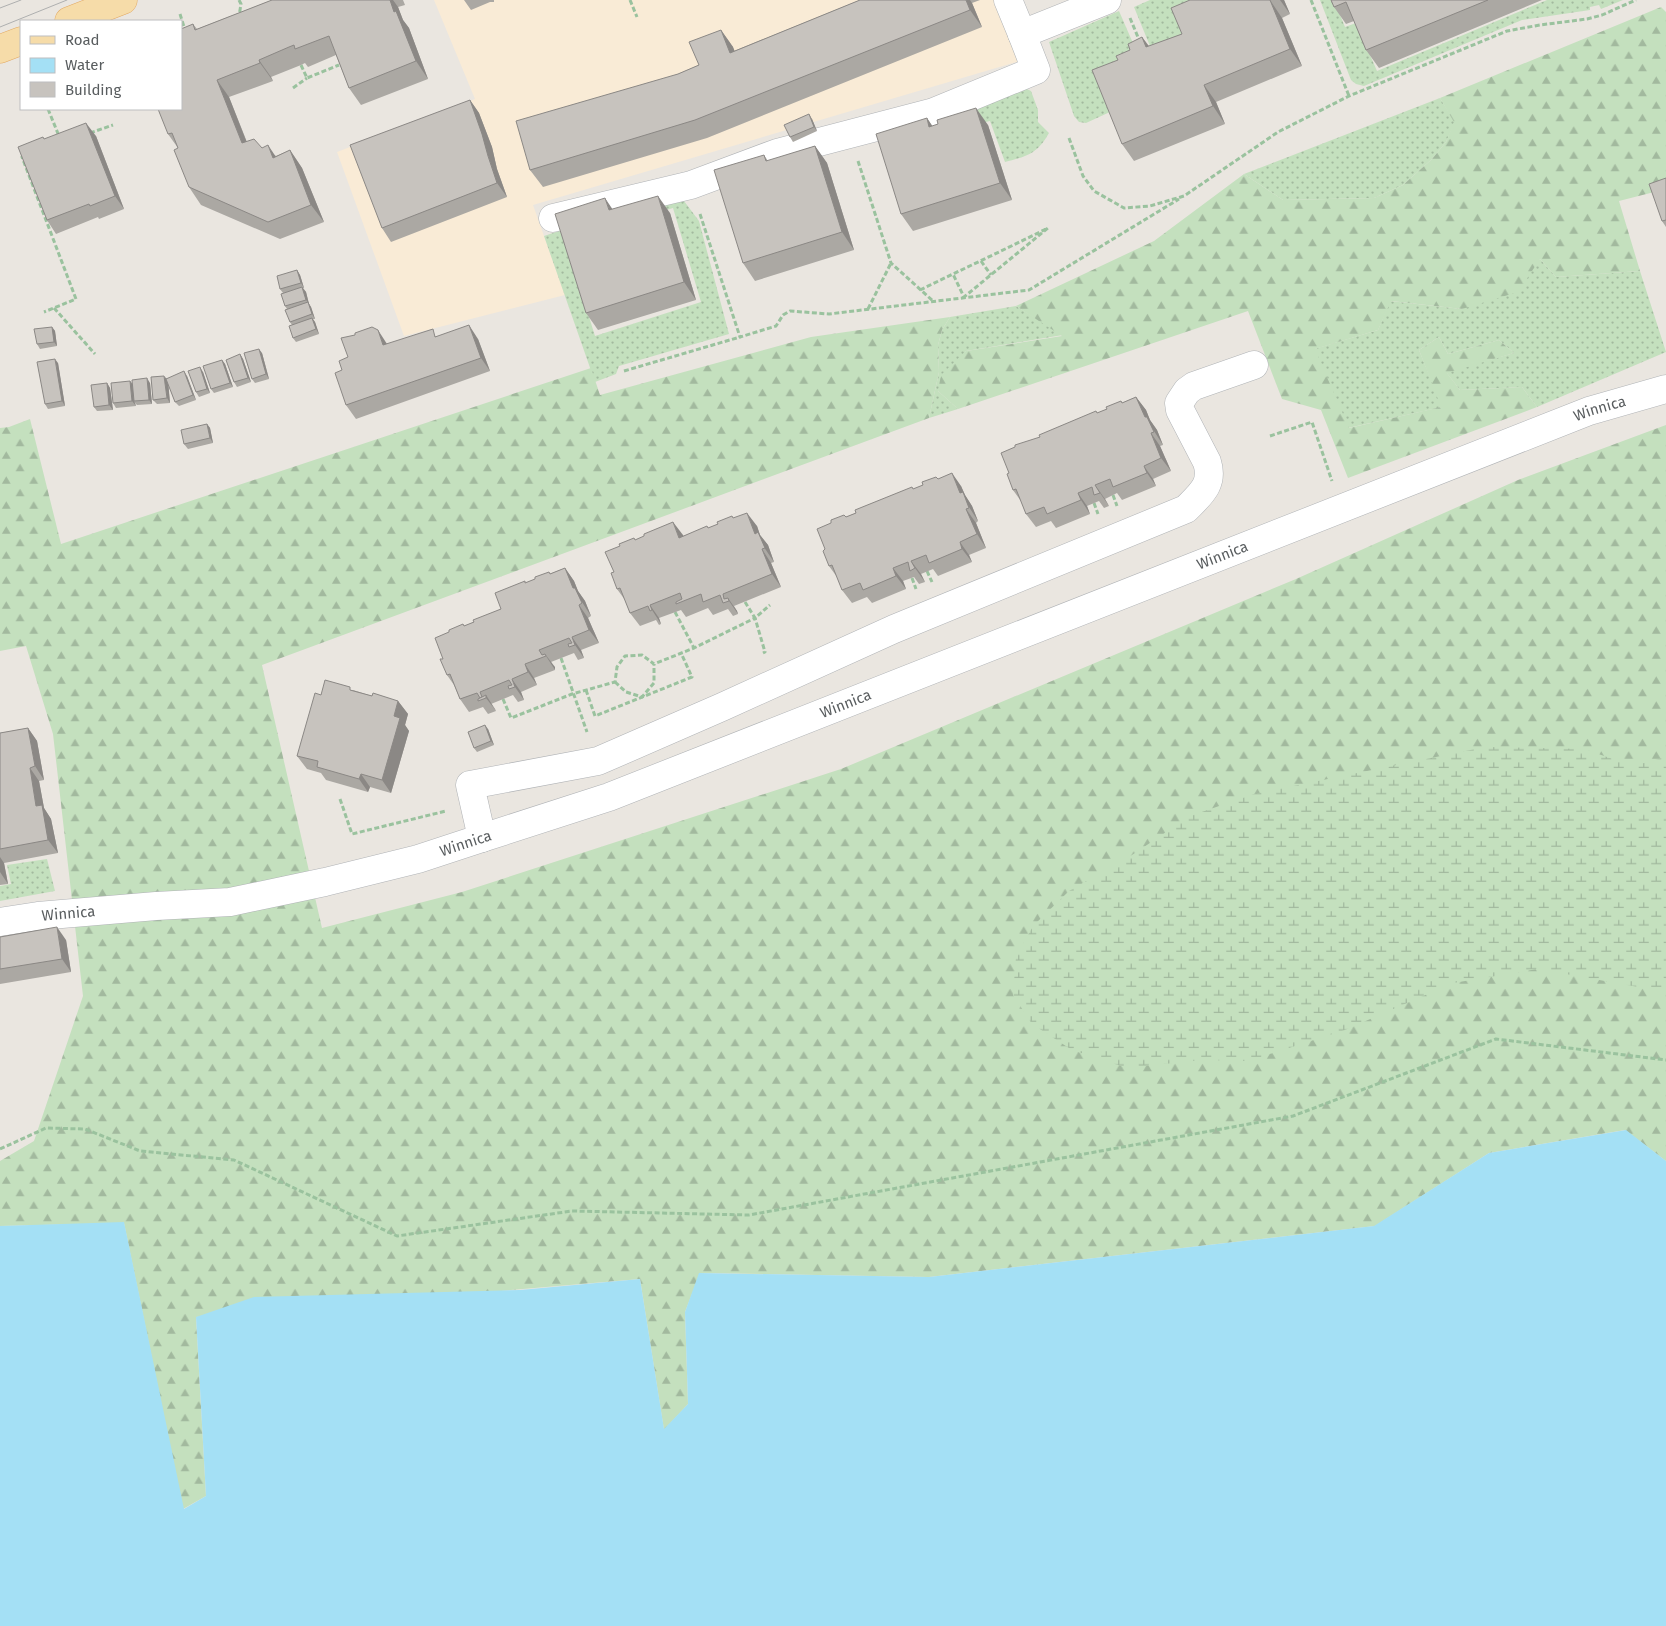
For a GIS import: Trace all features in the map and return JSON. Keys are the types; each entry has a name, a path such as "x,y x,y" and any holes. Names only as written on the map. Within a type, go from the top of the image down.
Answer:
{"main road":[{"path":"73,20 123,0"},
{"path":"0,49 20,41"}],"street":[{"path":"553,218 691,185 776,153 934,112 1036,70 1008,0"},
{"path":"1022,34 1107,0"},
{"path":"482,838 470,785 598,761 722,707 894,628 1186,509 1201,495 1209,480 1210,471 1180,410 1179,403 1187,391 1194,386 1254,365"},
{"name":"Winnica","path":"0,922 56,914 230,902 326,882 408,861 482,838 609,797 1589,412 1666,389"}],"path":[{"path":"238,19 241,4 239,0"},
{"path":"630,0 637,17"},
{"path":"1311,0 1349,96"},
{"path":"624,371 776,326 783,315 790,311 828,314 1029,290 1184,196 1278,132 1349,96 1507,32 1540,25 1587,19 1602,15 1636,0"},
{"path":"180,14 182,20"},
{"path":"1130,17 1144,50"},
{"path":"182,21 185,31"},
{"path":"301,65 307,78"},
{"path":"293,88 307,78 339,65"},
{"path":"48,110 62,143"},
{"path":"88,134 113,125"},
{"path":"849,135 891,263 934,302"},
{"path":"1069,138 1083,176 1094,192 1124,208 1150,206 1184,196"},
{"path":"30,154 22,157 76,299 44,312"},
{"path":"691,185 740,337"},
{"path":"920,290 1048,228 964,297"},
{"path":"981,261 991,275"},
{"path":"868,310 891,263"},
{"path":"952,274 964,297"},
{"path":"54,308 95,354"},
{"path":"1270,436 1312,422 1342,509"},
{"path":"745,602 755,618 766,652 757,657"},
{"path":"654,664 694,648 755,618 770,604"},
{"path":"676,612 694,648"},
{"path":"586,690 595,716 692,677 681,653"},
{"path":"615,682 617,667 625,656 642,655 654,664"},
{"path":"561,658 572,694 598,761"},
{"path":"642,697 654,684 654,664"},
{"path":"615,682 626,692 642,697"},
{"path":"503,699 511,718 572,694 615,682"},
{"path":"340,799 352,834 474,804"},
{"path":"0,1149 46,1128 85,1129 140,1151 234,1160 398,1236 572,1211 749,1216 1293,1116 1496,1039 1666,1060"}],"shaded area":[{"path":"434,0 997,0 1020,61 533,205 565,295 404,336 337,152 475,99"}],"green space":[{"path":"1150,0 1219,0 1191,49 1152,51 1134,7"},
{"path":"1320,0 1334,0 1345,27 1356,23 1377,71 1547,0 1623,0 1601,9 1599,5 1590,7 1590,10 1522,20 1364,86 1356,84 1351,80"},
{"path":"1661,7 1666,12 1666,189 1619,201 1640,271 1556,277 1540,259 1518,292 1462,309 1391,301 1378,330 1315,349 1349,428 1441,407 1419,350 1439,337 1448,354 1499,340 1514,353 1447,373 1460,390 1522,387 1537,407 1348,478 1321,410 1282,399 1248,311 958,409 938,391 941,375 966,351 1062,336 1016,306 1154,241 1244,174 1283,200 1374,198 1403,185 1432,159 1446,142 1454,122 1440,98"},
{"path":"1119,11 1139,57 1110,112 1086,123 1079,122 1074,116 1049,42"},
{"path":"1021,86 1031,91 1038,110 1038,122 1049,133 1036,150 1020,158 1005,162 990,121 948,131 948,116"},
{"path":"1440,98 1455,122 1446,142 1432,159 1403,185 1374,198 1283,200 1244,174"},
{"path":"678,193 699,221 729,334 619,366 616,374 595,382 544,236 562,230 595,336 701,302 673,208 633,220"},
{"path":"1540,259 1556,277 1640,271 1666,352 1537,407 1522,387 1460,390 1446,372 1514,353 1499,340 1448,354 1439,337 1419,350 1442,407 1348,428 1314,349 1378,330 1390,301 1462,309"},
{"path":"1016,306 1063,335 966,351 938,391 958,409 929,418 939,372 938,345 942,330 950,317"},
{"path":"950,317 942,330 938,345 939,372 929,418 262,665 322,928 462,892 841,769 1296,579 1518,480 1666,425 1666,1161 1625,1130 1489,1153 1375,1226 929,1277 700,1273 685,1312 688,1404 664,1430 640,1279 196,1317 206,1496 183,1509 124,1223 0,1226 0,1161 34,1141 83,996 53,734 26,646 0,651 0,428 9,427 30,419 61,544 591,368 600,395 811,337"},
{"path":"1485,747 1584,749 1633,766 1666,757 1666,992 1538,969 1453,983 1345,1030 1248,1061 1201,1060 1127,1068 1072,1050 1032,1024 1013,995 1016,957 1033,926 1069,891 1132,855 1190,816 1254,794"},
{"path":"47,859 55,891 0,901 0,886 11,884 7,865"}],"water":[{"path":"1626,1130 1666,1161 1666,1626 0,1626 0,1226 124,1222 184,1509 206,1496 196,1317 254,1297 520,1290 640,1279 664,1429 688,1404 685,1312 699,1273 929,1277 1374,1226 1489,1153"}],"building":[{"path":"272,0 390,0 416,61 349,88 329,36 295,49 294,45 259,60 260,63 217,80 242,143 254,139 262,148 268,145 273,158 290,150 311,205 268,222 189,187 174,150 178,148 172,133 168,134 158,110 182,110 182,29 193,24 195,30"},
{"path":"860,0 966,0 970,10 695,120 530,170 516,121 678,74 699,65 689,42 721,30 730,53"},
{"path":"1190,0 1270,0 1290,49 1204,85 1213,106 1122,144 1092,70 1118,60 1116,56 1130,50 1128,44 1142,37 1146,47 1182,34 1171,8"},
{"path":"1331,0 1488,0 1366,50 1346,2 1334,7"},
{"path":"470,100 497,183 382,228 350,145"},
{"path":"976,108 1000,183 901,214 876,134 927,118 929,127 938,124 937,120"},
{"path":"809,114 814,127 790,137 784,125"},
{"path":"86,123 115,196 47,220 18,147"},
{"path":"815,146 842,232 743,263 714,170 764,155 766,161"},
{"path":"1666,178 1666,220 1662,221 1649,184"},
{"path":"658,196 684,282 586,313 555,214 605,198 609,210"},
{"path":"297,270 301,283 280,289 277,276"},
{"path":"302,287 306,300 285,306 281,294"},
{"path":"308,302 312,314 290,322 285,310"},
{"path":"312,318 316,329 293,338 289,326"},
{"path":"469,325 481,358 346,405 335,373 342,370 339,361 348,357 341,338 355,335 355,333 372,327 378,330 383,345 433,329 435,337"},
{"path":"52,327 54,342 37,344 34,329"},
{"path":"259,349 266,374 252,379 244,353"},
{"path":"240,354 248,378 234,382 226,360"},
{"path":"55,359 62,401 45,404 37,362"},
{"path":"222,360 230,383 211,389 203,366"},
{"path":"200,367 207,389 196,392 188,371"},
{"path":"184,371 193,395 175,402 166,379"},
{"path":"164,376 167,398 153,400 151,377"},
{"path":"147,378 149,400 134,401 132,380"},
{"path":"130,381 132,401 113,403 111,383"},
{"path":"107,383 109,405 94,407 91,385"},
{"path":"1136,397 1154,432 1151,433 1161,458 1144,466 1147,473 1113,487 1110,479 1095,485 1100,493 1094,495 1092,487 1078,493 1081,500 1047,514 1044,507 1026,514 1016,489 1013,490 1001,453 1015,447 1015,445 1040,437 1039,435 1096,411 1097,413 1107,409 1106,407"},
{"path":"207,424 210,438 184,444 181,430"},
{"path":"952,473 960,493 963,492 969,508 966,509 977,534 960,542 962,549 929,563 926,555 911,561 915,568 910,571 908,562 893,568 896,576 863,590 860,583 842,590 832,565 829,566 817,529 831,523 831,520 856,513 855,510 912,487 913,489 923,485 922,482 936,477 938,479"},
{"path":"747,513 755,534 758,532 765,548 762,549 772,574 723,594 724,599 728,598 729,601 723,603 720,595 703,602 701,594 676,604 676,602 682,599 680,593 650,605 652,610 650,611 648,606 630,613 620,588 617,589 611,573 614,572 605,552 620,546 619,544 634,538 635,540 644,536 644,534 673,522 679,538 707,526 708,528 718,524 717,522 732,516 733,518"},
{"path":"565,568 573,588 575,588 582,603 579,605 589,630 572,637 575,645 569,647 568,644 572,643 569,638 539,650 542,655 545,654 546,656 525,664 528,672 512,679 515,687 509,689 508,686 512,685 509,680 480,692 482,697 480,698 477,693 460,699 450,674 447,675 440,659 443,659 435,638 449,632 449,630 474,622 473,620 501,609 495,593 525,581 525,583 549,572 550,574"},
{"path":"325,680 350,687 350,690 372,696 373,693 398,701 394,716 400,718 382,780 361,774 359,779 317,767 318,761 297,756 315,693 321,695"},
{"path":"486,695 486,698 478,701 478,699"},
{"path":"485,725 491,741 474,748 468,732"},
{"path":"28,728 35,766 30,768 36,806 42,805 48,840 0,849 0,733"},
{"path":"57,927 62,959 0,969 0,937"}],"tram line":[{"path":"0,8 21,0"},
{"path":"0,27 67,0"}]}
